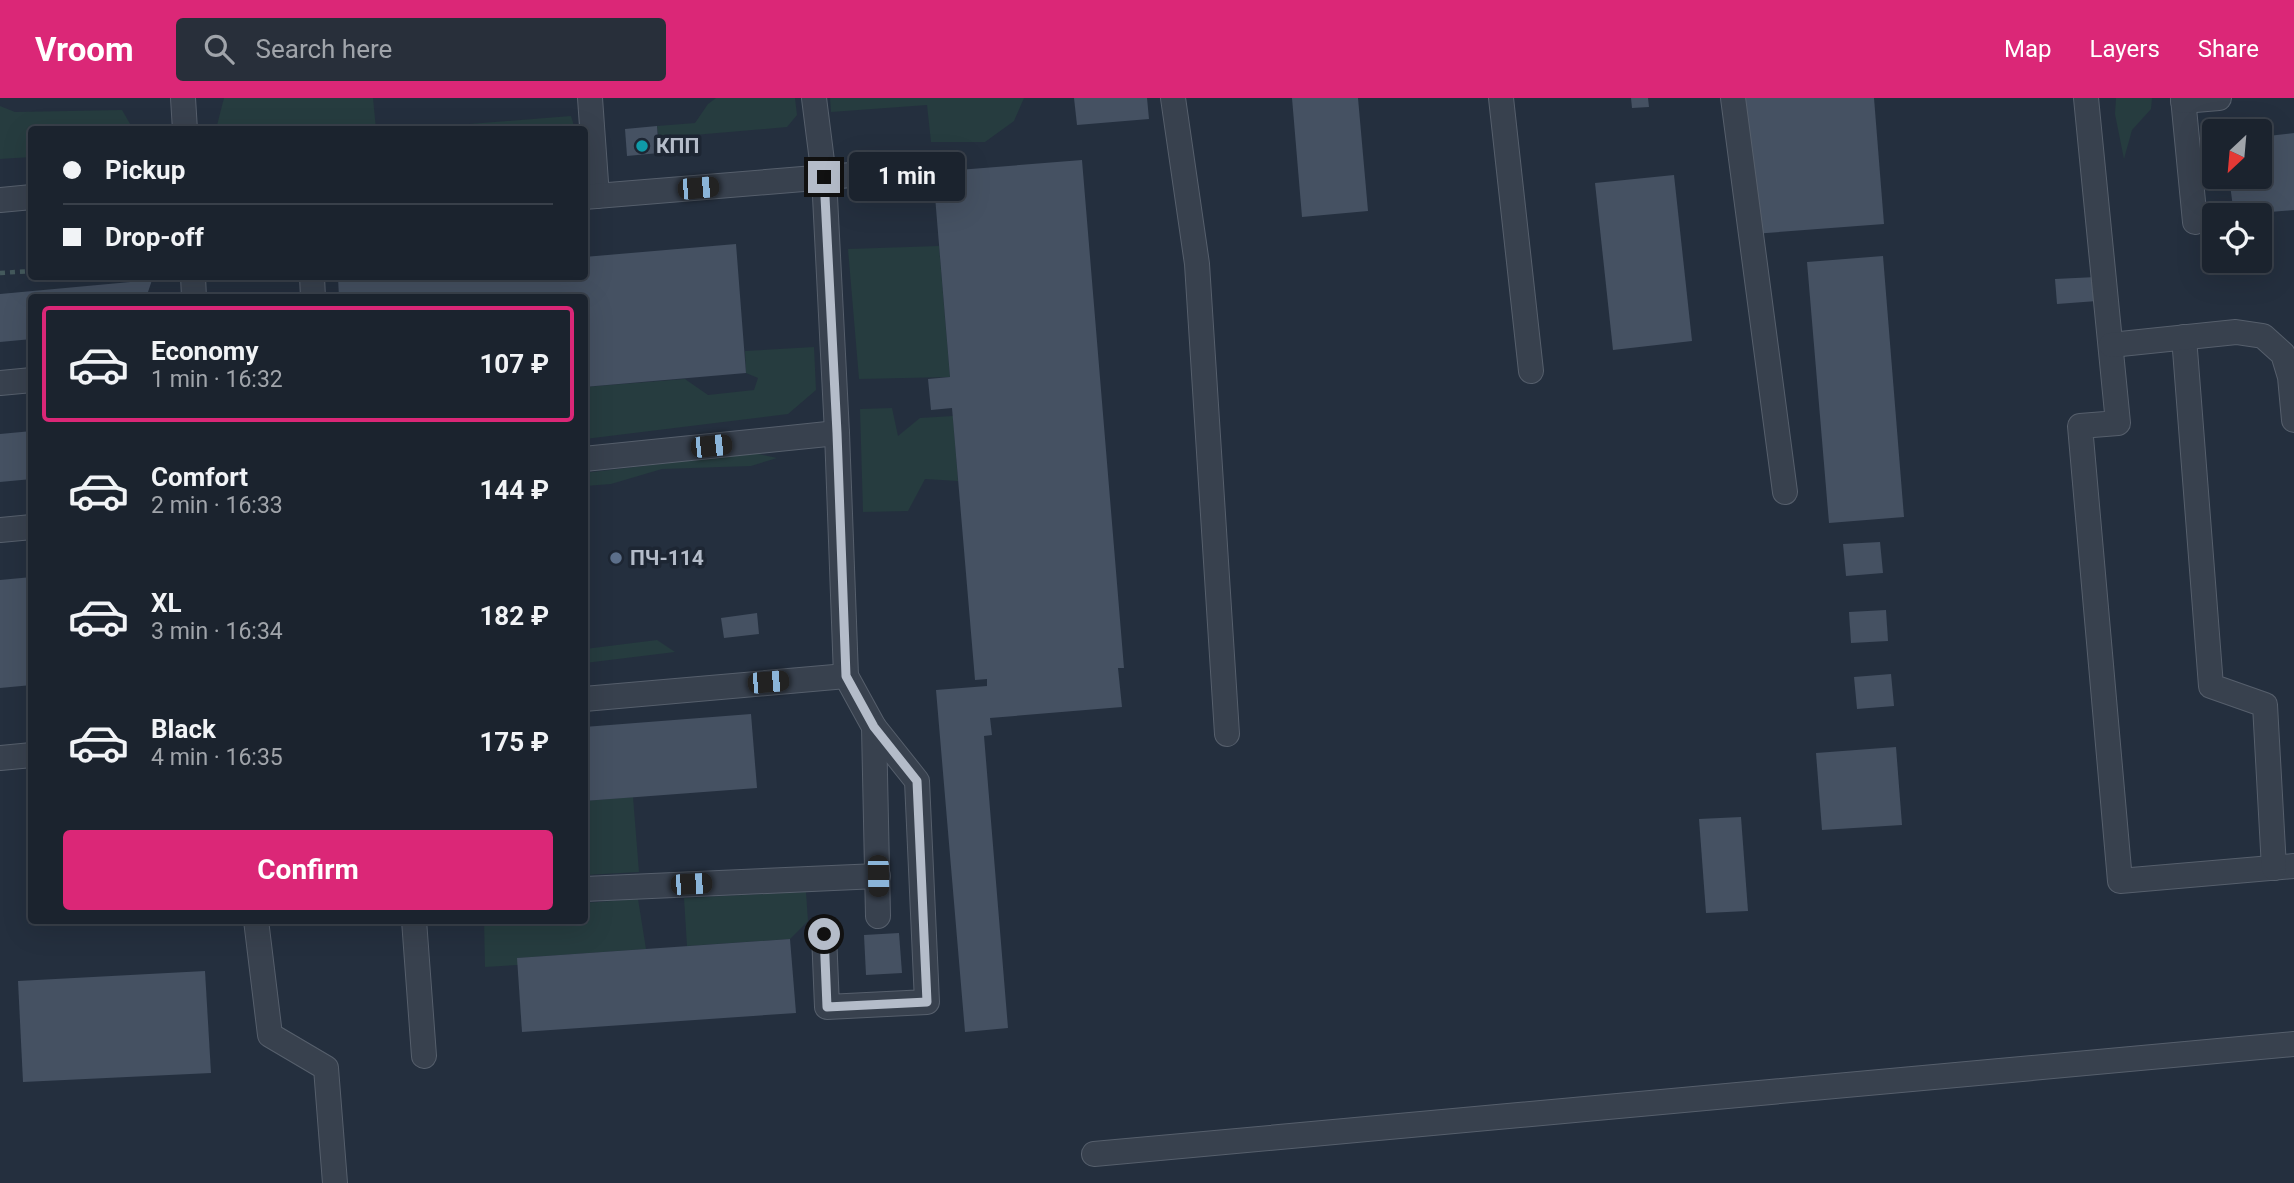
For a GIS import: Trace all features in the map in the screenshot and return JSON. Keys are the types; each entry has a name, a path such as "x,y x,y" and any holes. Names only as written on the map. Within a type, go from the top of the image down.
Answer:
{"lane":[{"path":"183,98 185,126"},
{"path":"590,98 591,197 912,170"},
{"path":"814,98 824,177 846,676 874,727 917,781 927,1002 827,1007 824,934"},
{"path":"1173,98 1197,264 1227,734"},
{"path":"1501,98 1531,371"},
{"path":"1733,98 1785,492"},
{"path":"2086,98 2118,423 2080,426 2120,881 2284,867 2265,705 2211,686 2184,337"},
{"path":"2195,222 2183,99 2219,98"},
{"path":"0,200 28,197"},
{"path":"2111,345 2236,332 2263,336 2283,354 2290,377 2294,420"},
{"path":"0,383 28,380"},
{"path":"588,459 837,433"},
{"path":"0,530 28,527"},
{"path":"588,699 846,676"},
{"path":"874,727 878,916"},
{"path":"0,758 28,755"},
{"path":"588,889 878,876"},
{"path":"256,924 270,1035 326,1068 335,1183"},
{"path":"414,924 424,1056"},
{"path":"1094,1154 2294,1044"}],"path":[{"path":"0,273 28,271"}],"green space":[{"path":"224,98 373,98 376,126 217,126"},
{"path":"716,98 795,98 797,115 787,127 659,138 657,126 695,123 708,104"},
{"path":"830,98 1024,98 1014,121 985,142 931,142 927,105 831,112"},
{"path":"2116,98 2152,98 2151,109 2132,130 2124,159 2115,114"},
{"path":"0,106 15,112 122,110 131,126 28,126 28,157 0,159"},
{"path":"571,116 574,126 445,126"},
{"path":"939,246 950,377 859,379 848,249"},
{"path":"814,347 816,390 788,414 588,439 588,387 685,379 708,395 754,390 758,378 746,373 745,351"},
{"path":"892,408 898,436 920,418 953,416 958,481 925,479 908,511 863,512 860,409"},
{"path":"754,453 777,458 751,466 662,469 611,484 588,486 588,473"},
{"path":"657,640 675,652 588,663 588,649"},
{"path":"633,797 639,872 588,875 588,801"},
{"path":"806,892 808,921 790,939 687,946 684,898"},
{"path":"638,899 646,949 518,958 518,965 485,967 484,924 588,924 588,903"}],"building":[{"path":"1074,98 1147,98 1149,119 1077,125"},
{"path":"1292,98 1358,98 1368,211 1302,217"},
{"path":"1631,98 1648,98 1649,107 1632,108"},
{"path":"1743,98 1874,98 1884,224 1753,234"},
{"name":"КПП","path":"657,126 659,153 627,156 625,129"},
{"path":"2294,133 2294,210 2272,212 2272,203 2232,203 2231,189 2272,189 2272,136"},
{"path":"1082,160 1124,668 1118,668 1122,707 990,718 992,735 984,736 1008,1028 965,1032 936,690 987,686 987,679 975,680 952,408 931,410 928,379 950,377 933,172"},
{"path":"1674,175 1692,341 1613,350 1595,183"},
{"path":"736,244 746,373 588,387 588,294 339,294 338,280 588,280 588,257"},
{"path":"1883,256 1904,517 1829,523 1807,262"},
{"path":"2096,277 2097,301 2057,304 2055,279"},
{"path":"152,280 147,294 28,294 28,339 0,342 0,294"},
{"path":"28,431 28,479 0,482 0,434"},
{"path":"1880,542 1883,573 1846,576 1843,544"},
{"path":"28,577 28,685 0,688 0,580"},
{"path":"1886,610 1888,641 1851,643 1849,612"},
{"path":"757,613 759,634 724,638 721,618"},
{"path":"1891,674 1894,706 1857,709 1854,677"},
{"path":"751,714 757,788 588,801 588,727"},
{"path":"1896,747 1902,825 1822,830 1816,753"},
{"path":"1741,817 1748,911 1706,913 1699,819"},
{"path":"899,933 902,973 866,975 864,935"},
{"path":"790,939 796,1013 522,1032 517,958"},
{"path":"205,971 211,1073 23,1082 18,981"}],"place":[{"name":"КПП","path":"642,146"},
{"name":"ПЧ-114","path":"616,558"}],"route":[{"path":"824,177 846,676 874,727 917,781 927,1002 827,1007 824,934"}]}
